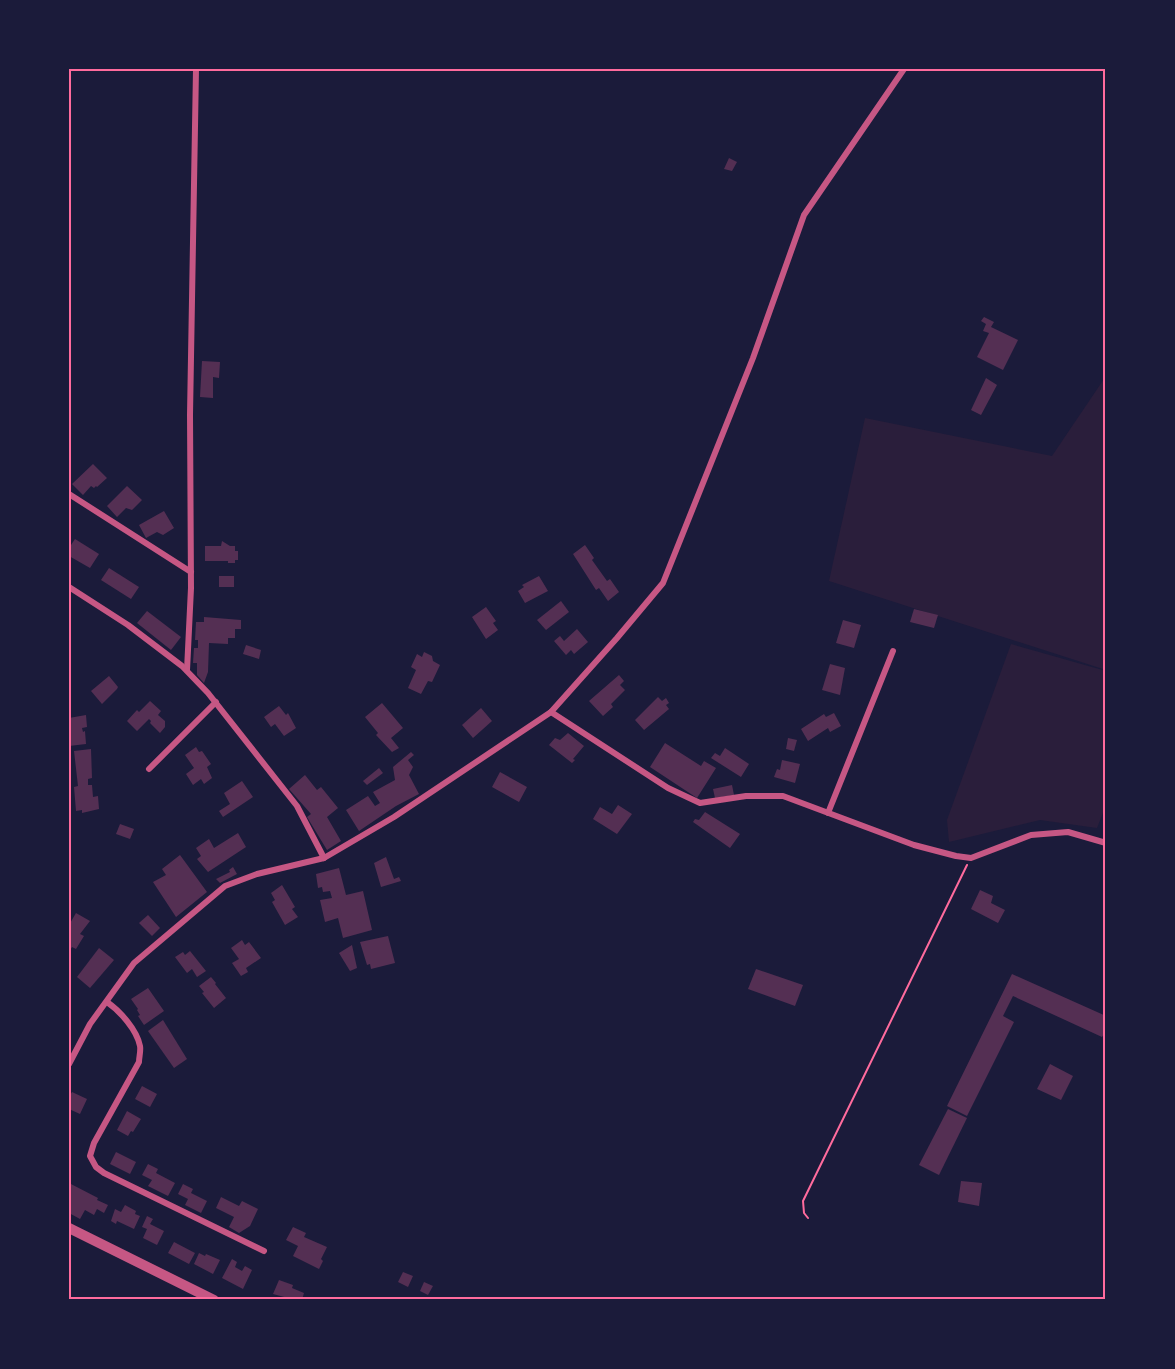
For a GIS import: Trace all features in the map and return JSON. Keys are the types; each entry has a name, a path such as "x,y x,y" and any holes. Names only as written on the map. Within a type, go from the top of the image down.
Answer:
{"street":[{"path":"187,670 196,69"},
{"path":"69,1064 90,1024 134,963 225,886 257,874 324,858 394,817 551,712 663,583 687,528 753,358 804,215 904,69"},
{"path":"69,494 190,572"},
{"path":"69,587 128,625 187,670 216,702 297,806 324,858"},
{"path":"828,813 893,651"},
{"path":"150,769 216,702"},
{"path":"551,712 668,788 700,803 746,796 783,796 914,845 971,858 1031,835 1068,832 1106,843"},
{"path":"107,1002 117,1010 135,1034 141,1047 139,1062 94,1143 90,1156 96,1167 264,1251"},
{"path":"69,1228 214,1300"}],"path":[{"path":"808,1218 804,1213 803,1201 971,858"}],"shaded area":[{"path":"1106,376 1106,670 829,581 865,418 1052,456"},
{"path":"1011,644 1106,671 1106,805 1097,828 1040,820 949,842 947,820"}],"building":[{"path":"729,158 737,162 732,171 724,169"},
{"path":"984,317 994,322 991,327 1018,340 1003,370 977,357 989,333 983,331 986,324 981,321"},
{"path":"202,361 220,362 219,378 213,377 213,398 200,397"},
{"path":"986,378 997,385 981,415 971,410"},
{"path":"93,464 107,478 97,487 91,486 83,495 72,484"},
{"path":"127,486 142,500 132,510 126,508 117,517 107,506"},
{"path":"164,511 174,528 163,535 157,532 146,538 139,525"},
{"path":"75,539 99,554 90,568 69,556 69,548"},
{"path":"222,541 235,546 235,551 238,551 238,560 235,560 235,563 205,561 205,546 221,546"},
{"path":"585,545 594,558 592,560 607,581 610,579 619,592 608,601 599,588 596,590 573,554"},
{"path":"109,568 139,587 131,599 101,580"},
{"path":"219,576 234,576 234,587 219,587"},
{"path":"539,576 548,591 525,603 518,591 524,587 522,585"},
{"path":"561,601 569,612 546,630 537,620"},
{"path":"486,607 496,621 493,623 498,630 486,639 472,617"},
{"path":"914,609 938,615 934,628 910,622"},
{"path":"147,611 181,637 171,650 137,623"},
{"path":"204,617 241,620 241,629 235,629 235,638 228,638 228,644 209,643 208,672 204,683 197,675 197,663 193,663 194,648 198,648 198,640 195,640 196,622 204,622"},
{"path":"843,620 861,625 854,648 836,643"},
{"path":"577,629 588,642 574,654 571,650 566,655 554,641 560,636 564,641"},
{"path":"246,645 261,650 259,659 243,654"},
{"path":"424,652 432,656 433,661 440,665 432,682 428,681 421,694 408,688 416,670 411,667 417,654 422,657"},
{"path":"830,664 845,668 840,695 822,690"},
{"path":"619,675 624,681 620,685 625,690 611,704 613,707 603,716 589,701"},
{"path":"109,676 118,687 102,704 91,691"},
{"path":"658,697 662,701 666,698 669,703 666,705 669,709 644,730 635,720"},
{"path":"150,701 161,711 158,715 165,721 165,727 160,733 149,719 137,731 127,721"},
{"path":"382,703 403,728 391,738 399,748 392,752 376,735 378,733 365,717"},
{"path":"279,706 286,715 288,713 296,728 284,736 275,724 271,727 264,717"},
{"path":"481,708 492,721 473,738 462,725"},
{"path":"834,713 841,726 830,732 828,728 808,741 801,729 824,714 826,717"},
{"path":"86,715 87,727 82,728 83,732 85,731 86,744 69,746 69,718"},
{"path":"568,733 584,746 572,763 549,745 555,738 560,740"},
{"path":"788,738 797,740 794,751 786,749"},
{"path":"665,743 701,766 704,761 716,768 697,798 650,767"},
{"path":"196,747 199,752 202,751 211,764 207,767 212,778 204,784 201,779 193,785 186,774 194,768 185,755"},
{"path":"725,748 749,764 741,777 711,758 715,753 720,756"},
{"path":"91,749 92,778 88,779 88,785 92,785 93,797 98,796 99,809 82,813 82,810 76,811 74,787 78,786 74,751"},
{"path":"411,752 414,755 408,760 413,767 409,775 419,794 396,806 359,831 346,810 368,796 375,806 380,803 373,792 395,780 393,767"},
{"path":"782,760 800,764 795,783 774,777 777,769 780,770"},
{"path":"379,768 383,773 367,785 363,781"},
{"path":"500,772 527,787 519,802 492,787"},
{"path":"305,775 317,790 321,787 338,808 327,817 341,841 327,850 307,817 311,814 289,789"},
{"path":"242,781 253,797 223,817 219,811 230,804 224,793"},
{"path":"732,785 734,795 715,798 713,789"},
{"path":"618,805 632,814 617,834 593,819 600,807 612,814"},
{"path":"705,812 740,834 730,848 693,822 695,819 699,820"},
{"path":"120,824 134,829 130,839 116,834"},
{"path":"238,833 246,847 208,872 197,859 201,856 196,848 209,839 214,848"},
{"path":"180,855 207,892 176,917 153,882 166,875 162,869"},
{"path":"386,857 394,879 399,877 401,881 381,887 374,863"},
{"path":"233,867 237,874 220,883 216,879 230,872 229,870"},
{"path":"339,868 346,895 363,891 372,930 343,938 338,918 325,922 320,900 332,898 330,891 323,892 322,887 318,888 316,874"},
{"path":"282,885 298,917 285,925 272,902 275,900 271,893"},
{"path":"980,890 993,896 991,903 1005,910 998,923 971,909"},
{"path":"76,913 90,921 80,934 84,936 76,949 72,947 69,952 69,925"},
{"path":"148,915 160,928 152,936 139,923"},
{"path":"388,936 395,963 371,969 370,964 367,965 360,942"},
{"path":"242,940 245,945 249,942 261,958 246,968 248,972 241,976 232,963 239,959 231,948"},
{"path":"352,945 357,968 350,971 339,953"},
{"path":"99,948 114,960 90,988 77,977"},
{"path":"190,951 206,971 197,977 192,969 187,973 175,957 183,952 185,955"},
{"path":"756,969 803,985 795,1006 748,989"},
{"path":"1012,974 1106,1016 1106,1031 1102,1037 1013,996 1003,1016 1014,1022 967,1116 947,1106"},
{"path":"211,977 226,998 214,1008 199,986"},
{"path":"148,988 164,1011 144,1025 131,999"},
{"path":"163,1020 187,1059 174,1068 148,1031"},
{"path":"1050,1064 1073,1076 1061,1100 1037,1089"},
{"path":"142,1086 157,1094 150,1107 135,1099"},
{"path":"72,1092 87,1099 80,1114 69,1109 69,1097"},
{"path":"948,1109 967,1118 939,1175 919,1165"},
{"path":"127,1111 141,1119 128,1136 117,1130"},
{"path":"116,1152 136,1162 130,1174 110,1164"},
{"path":"148,1164 158,1169 156,1173 175,1183 168,1196 148,1186 152,1180 142,1175"},
{"path":"961,1181 982,1183 979,1206 958,1202"},
{"path":"69,1183 108,1205 104,1213 97,1209 94,1215 85,1210 80,1219 69,1213"},
{"path":"183,1184 193,1189 191,1193 207,1201 201,1213 185,1205 188,1199 178,1194"},
{"path":"221,1197 239,1206 242,1201 258,1209 250,1226 239,1233 229,1227 234,1217 216,1208"},
{"path":"125,1205 140,1216 134,1229 117,1221 116,1224 111,1221 115,1209 121,1212"},
{"path":"147,1216 153,1219 150,1224 164,1231 157,1245 143,1238 147,1229 142,1227"},
{"path":"293,1227 306,1233 304,1237 327,1247 319,1269 293,1256 298,1246 286,1240"},
{"path":"174,1242 195,1253 189,1264 168,1253"},
{"path":"199,1253 220,1260 213,1274 194,1264"},
{"path":"232,1259 237,1262 235,1267 242,1271 245,1266 252,1270 243,1289 222,1278"},
{"path":"403,1272 413,1276 408,1287 398,1282"},
{"path":"279,1280 293,1285 292,1288 304,1293 302,1300 287,1300 288,1298 273,1294"},
{"path":"424,1282 433,1286 428,1295 420,1291"}]}
